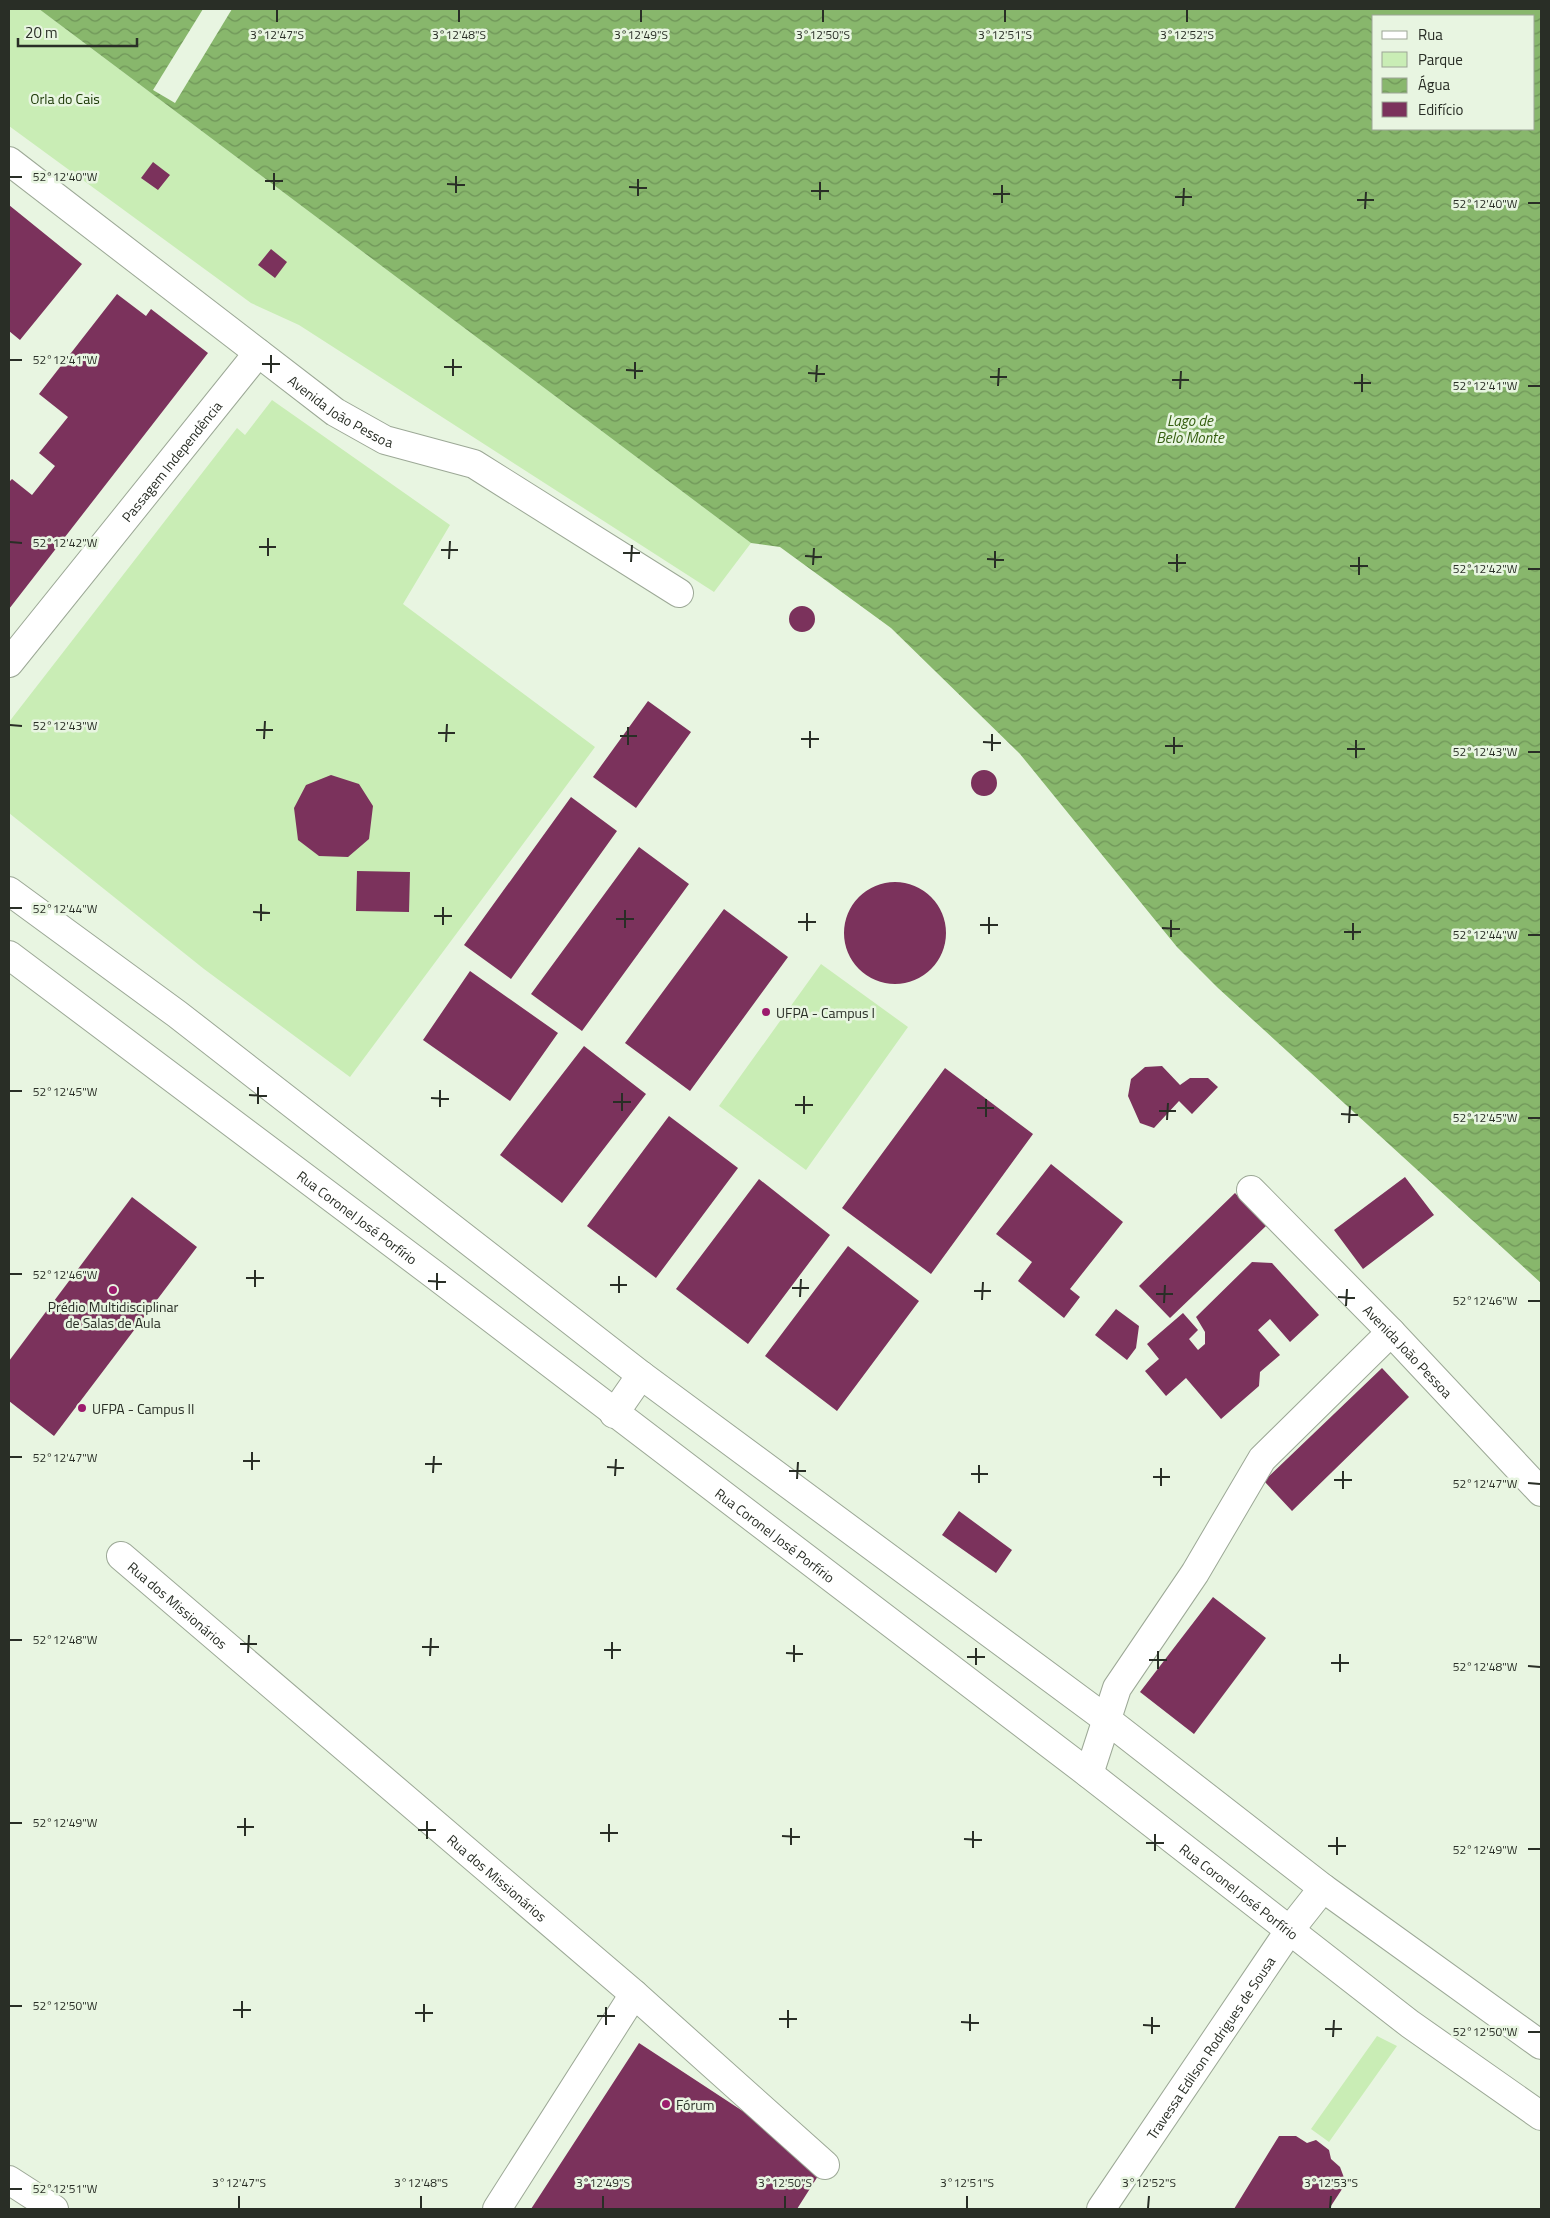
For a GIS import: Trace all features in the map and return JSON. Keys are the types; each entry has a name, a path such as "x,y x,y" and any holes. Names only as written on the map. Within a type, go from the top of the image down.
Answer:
{"street":[{"name":"Avenida João Pessoa","path":"9,160 334,412 385,440 474,464 679,593"},
{"name":"Passagem Independência","path":"9,663 258,353"},
{"path":"9,891 185,1020 641,1375 1106,1719 1324,1888 1541,2045"},
{"name":"Rua Coronel José Porfírio","path":"9,955 420,1264 614,1414 1089,1774 1410,2024 1541,2116"},
{"name":"Avenida João Pessoa","path":"1251,1190 1391,1332 1541,1492"},
{"path":"1089,1774 1117,1688 1195,1573 1262,1459 1391,1332"},
{"path":"614,1414 641,1375"},
{"name":"Rua dos Missionários","path":"121,1556 634,1994 825,2165"},
{"name":"Travessa Edilson Rodrigues de Sousa","path":"1101,2209 1289,1931 1324,1888"},
{"path":"496,2209 634,1994"},
{"path":"9,2180 54,2209"}],"green space":[{"name":"Orla do Cais","path":"9,9 39,9 751,543 714,592 299,325 251,303 9,126"},
{"path":"272,400 450,525 403,604 595,747 350,1077 204,969 9,813 9,722 237,428 245,435"},
{"path":"821,964 908,1027 806,1170 719,1106"},
{"path":"1377,2036 1397,2046 1329,2142 1311,2129"}],"water":[{"name":"Lago de Belo Monte","path":"39,9 1541,9 1541,1283 1218,988 1177,947 1020,754 891,628 780,547 751,543"}],"pier":[{"path":"203,9 232,9 175,103 153,90"}],"building":[{"path":"153,162 170,175 158,190 141,178"},
{"path":"9,205 82,264 20,340 9,331"},
{"path":"271,249 287,262 275,278 258,265"},
{"path":"117,294 146,316 151,309 208,353 9,609 9,482 12,479 32,495 55,466 39,453 68,417 39,394"},
{"path":"802,606 811,610 815,619 811,628 802,632 793,628 789,619 793,610"},
{"path":"648,701 691,732 636,808 593,777"},
{"path":"984,770 993,774 997,783 993,792 984,796 975,792 971,783 975,774"},
{"path":"331,775 359,784 373,806 369,839 348,857 319,856 298,840 294,808 306,785"},
{"path":"571,797 617,831 511,979 464,945"},
{"path":"639,847 689,884 582,1031 531,994"},
{"path":"357,871 410,872 409,912 356,911"},
{"path":"885,882 905,882 924,890 938,904 946,923 943,953 938,962 924,976 905,984 885,984 866,976 852,962 844,943 844,923 852,904 866,890"},
{"path":"724,909 788,957 690,1091 625,1043"},
{"path":"470,971 558,1033 510,1101 423,1040"},
{"path":"584,1046 646,1094 562,1203 500,1155"},
{"path":"1162,1066 1180,1085 1190,1078 1208,1078 1218,1087 1192,1114 1179,1101 1154,1128 1140,1123 1128,1096 1131,1079 1145,1067"},
{"path":"945,1068 1033,1134 931,1274 842,1208"},
{"path":"669,1116 738,1168 656,1278 587,1226"},
{"path":"1051,1164 1123,1222 1070,1289 1080,1297 1064,1318 1018,1281 1032,1262 996,1234"},
{"path":"1405,1177 1434,1215 1363,1269 1334,1230"},
{"path":"759,1179 830,1235 748,1344 676,1289"},
{"path":"1235,1193 1266,1226 1170,1318 1139,1286"},
{"name":"Prédio Multidisciplinar de Salas de Aula","path":"132,1197 197,1247 54,1436 9,1401 9,1361"},
{"path":"848,1246 919,1301 837,1411 765,1356"},
{"path":"1252,1262 1272,1263 1319,1315 1290,1342 1270,1319 1258,1330 1280,1355 1260,1372 1259,1386 1221,1419 1186,1378 1166,1396 1145,1371 1159,1359 1147,1344 1183,1313 1198,1330 1189,1339 1198,1350 1205,1344 1205,1332 1196,1317"},
{"path":"1116,1309 1139,1326 1136,1348 1127,1360 1095,1335"},
{"path":"1382,1368 1409,1397 1292,1511 1264,1481"},
{"path":"959,1511 1012,1550 996,1573 942,1535"},
{"path":"1213,1597 1266,1638 1194,1734 1140,1692"},
{"name":"Fórum","path":"639,2043 825,2165 797,2209 531,2209"},
{"path":"1279,2136 1296,2136 1307,2143 1316,2140 1329,2150 1331,2159 1340,2167 1346,2183 1329,2209 1234,2209"}],"place":[{"name":"UFPA - Campus I","path":"766,1012"},
{"name":"Prédio Multidisciplinar de Salas de Aula","path":"113,1290"},
{"name":"UFPA - Campus II","path":"82,1408"},
{"name":"Fórum","path":"666,2104"}]}
